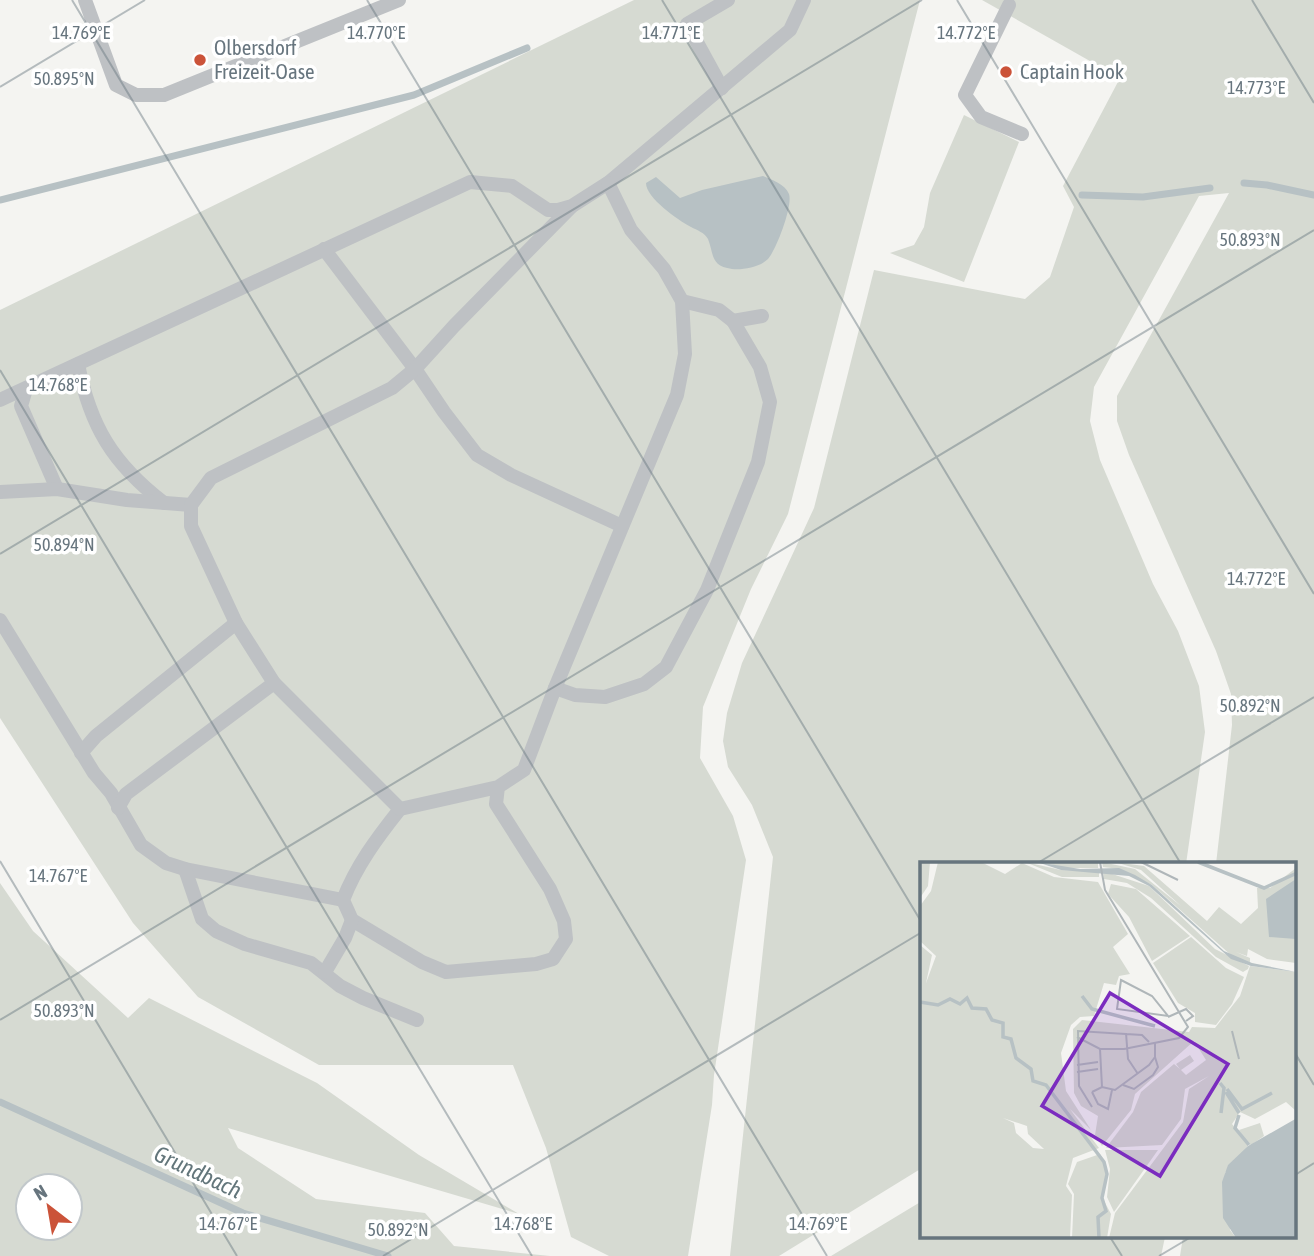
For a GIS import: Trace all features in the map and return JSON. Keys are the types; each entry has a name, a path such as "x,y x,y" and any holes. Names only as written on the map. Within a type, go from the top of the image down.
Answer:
{"lane":[{"path":"85,0 116,85 136,95 164,95 399,0"},
{"path":"722,88 687,24 728,0"},
{"path":"400,809 274,682 236,623 191,526 191,505 212,478 392,388 415,369 572,206 608,183 790,30 804,0"},
{"path":"1009,5 965,95 981,117 1022,134"},
{"path":"0,400 470,182 512,186 548,210 572,206"},
{"path":"498,787 496,804 550,889 564,921 566,939 553,958 536,964 446,972 422,962 352,920 343,900 351,879 400,809 498,787 524,770 555,688 677,396 685,354 682,301 664,269 631,230 608,183"},
{"path":"324,249 477,455 510,475 622,526"},
{"path":"555,688 575,695 605,697 644,684 666,667 707,590 758,462 769,402 760,367 733,321 719,310 682,301"},
{"path":"733,321 762,316"},
{"path":"78,364 85,399 108,446 138,482 164,502"},
{"path":"26,388 21,406 57,489"},
{"path":"0,492 57,489 127,500 191,505"},
{"path":"0,620 94,773 111,793 141,845 166,863 185,869 343,900"},
{"path":"82,753 96,736 236,623"},
{"path":"118,808 126,794 274,682"},
{"path":"185,869 202,919 216,931 245,944 311,963 340,986 417,1020"},
{"path":"325,972 352,920"}],"shaded area":[{"path":"634,0 920,0 788,514 751,589 703,707 700,758 733,816 746,860 688,1256 609,1256 571,1237 546,1148 513,1065 319,1065 198,997 133,923 0,718 0,310"},
{"path":"982,0 1314,0 1314,1256 1180,1256 1183,1238 1296,1238 1296,862 1216,862 1232,725 1231,694 1216,651 1129,455 1117,421 1117,396 1229,193 1199,196 1094,387 1090,421 1100,460 1153,584 1178,631 1199,686 1205,732 1186,862 920,862 920,1169 779,1256 730,1256 773,857 752,805 728,767 723,741 727,713 742,663 814,508 874,270 1025,299 1050,277 1074,207 1063,186 1120,78"},
{"path":"964,115 1019,142 964,282 890,253 914,245 924,227 930,193"},
{"path":"763,176 785,188 789,194 789,208 779,238 768,259 756,266 742,269 732,269 716,262 707,237 664,208 651,195 646,183 656,177 680,198"},
{"path":"0,883 33,931 128,1018 149,998 317,1083 419,1155 519,1214 228,1128 238,1148 316,1199 425,1213 454,1246 550,1256 0,1256"},
{"path":"920,1202 920,1238 1165,1238 1161,1256 831,1256"}],"waterway":[{"path":"0,200 414,95 527,48"},
{"path":"1244,183 1314,195"},
{"path":"1082,195 1143,197 1210,188"},
{"name":"Grundbach","path":"0,1102 243,1213 388,1256"}],"place":[{"name":"Olbersdorf Freizeit-Oase","path":"200,60"},
{"name":"Captain Hook","path":"1006,72"}]}
